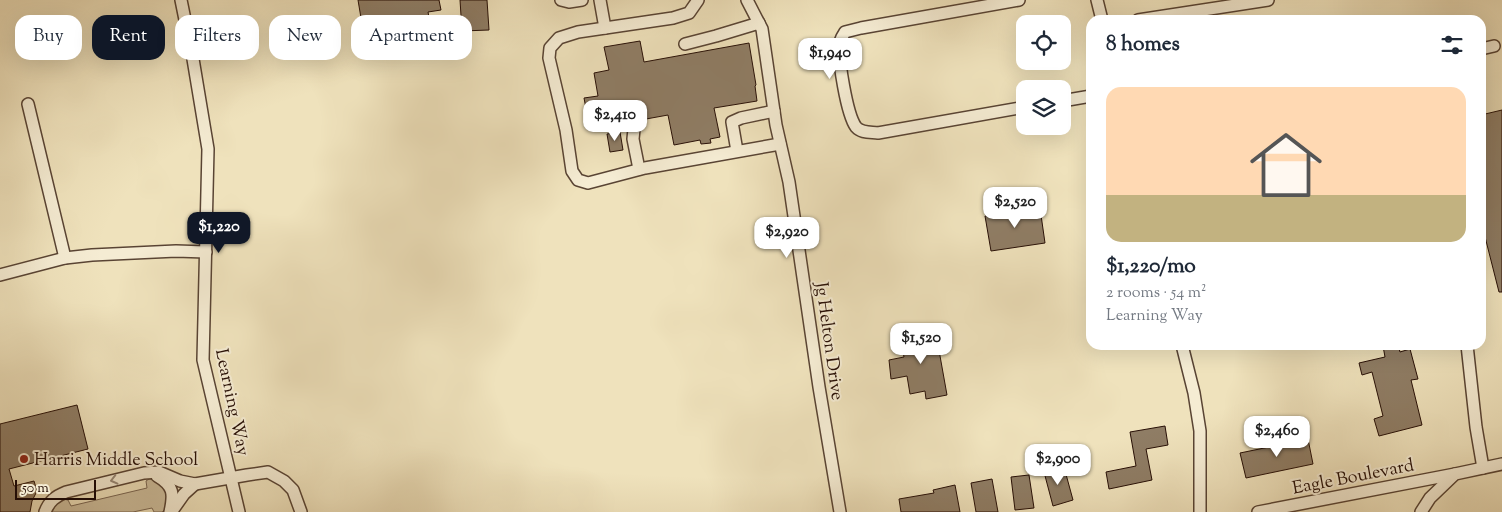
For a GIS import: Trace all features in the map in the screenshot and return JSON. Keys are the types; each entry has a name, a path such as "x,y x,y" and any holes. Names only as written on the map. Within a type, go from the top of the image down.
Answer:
{"street":[{"name":"Learning Way","path":"180,0 193,59 208,149 203,360 240,512"},
{"path":"561,0 569,2 582,0"},
{"path":"600,0 605,28"},
{"path":"698,0 689,13 673,18 578,32 559,38 550,48 548,58 566,130 572,171 578,180 588,183 639,169 780,144"},
{"name":"Jg Helton Drive","path":"747,0 762,29 774,111 789,182 822,406 840,512"},
{"path":"1016,109 878,133 863,132 856,127 852,118 840,64 840,41 846,32 860,28 1018,0"},
{"path":"1097,0 1101,15"},
{"path":"1170,15 1268,0"},
{"path":"685,44 760,23"},
{"path":"1486,48 1494,46"},
{"path":"1071,99 1086,97"},
{"path":"28,104 65,258"},
{"path":"736,151 732,122 741,118 774,111"},
{"path":"639,122 634,129 633,139 639,169"},
{"path":"0,276 65,258 176,251 206,252"},
{"path":"1183,350 1194,393 1200,431 1200,512"},
{"path":"1467,350 1483,468"},
{"name":"Eagle Boulevard","path":"1258,512 1502,464"},
{"path":"45,512 47,505 56,496 66,492 150,472 160,472 180,481 195,484 268,472 284,481 294,490 301,512"},
{"path":"150,472 170,486 172,493 171,512"},
{"path":"1421,512 1430,498 1455,474"},
{"path":"171,512 184,494 195,484"}],"shaded area":[{"path":"153,479 168,489 166,508 162,512 154,512 152,508 133,512 52,512 56,504 63,499 68,500 71,506 147,488 146,481"}],"building":[{"path":"358,0 439,0 441,10 428,12 429,15 360,15"},
{"path":"460,0 487,0 489,30 472,31 472,15 461,15"},
{"path":"640,41 644,62 749,43 757,101 714,108 720,137 710,139 711,143 701,144 700,140 674,145 668,115 646,119 642,113 627,116 626,112 588,119 584,98 598,96 594,73 609,70 604,47"},
{"path":"1502,110 1502,292 1499,292 1486,241 1486,114"},
{"path":"620,132 623,150 610,152 607,134"},
{"path":"1040,208 1045,243 991,251 985,216"},
{"path":"935,328 947,395 926,399 925,391 910,394 907,376 891,379 889,360 904,357 901,341 917,338 915,332"},
{"path":"1384,350 1399,350 1400,352 1410,350 1418,379 1411,380 1422,425 1379,436 1374,419 1383,416 1372,372 1362,375 1359,363 1385,357"},
{"name":"Harris Middle School","path":"77,405 88,449 9,469 14,486 34,481 37,491 32,501 30,512 0,512 0,424"},
{"path":"1165,426 1168,445 1146,449 1152,480 1109,489 1106,472 1136,466 1130,432"},
{"path":"1308,439 1313,464 1246,478 1240,453"},
{"path":"1064,467 1073,500 1053,506 1044,472"},
{"path":"1029,475 1034,508 1015,510 1011,477"},
{"path":"992,479 998,512 976,512 971,483"},
{"path":"955,485 960,512 901,512 899,499 934,493 933,490"}],"place":[{"name":"Harris Middle School","path":"24,459"}]}
